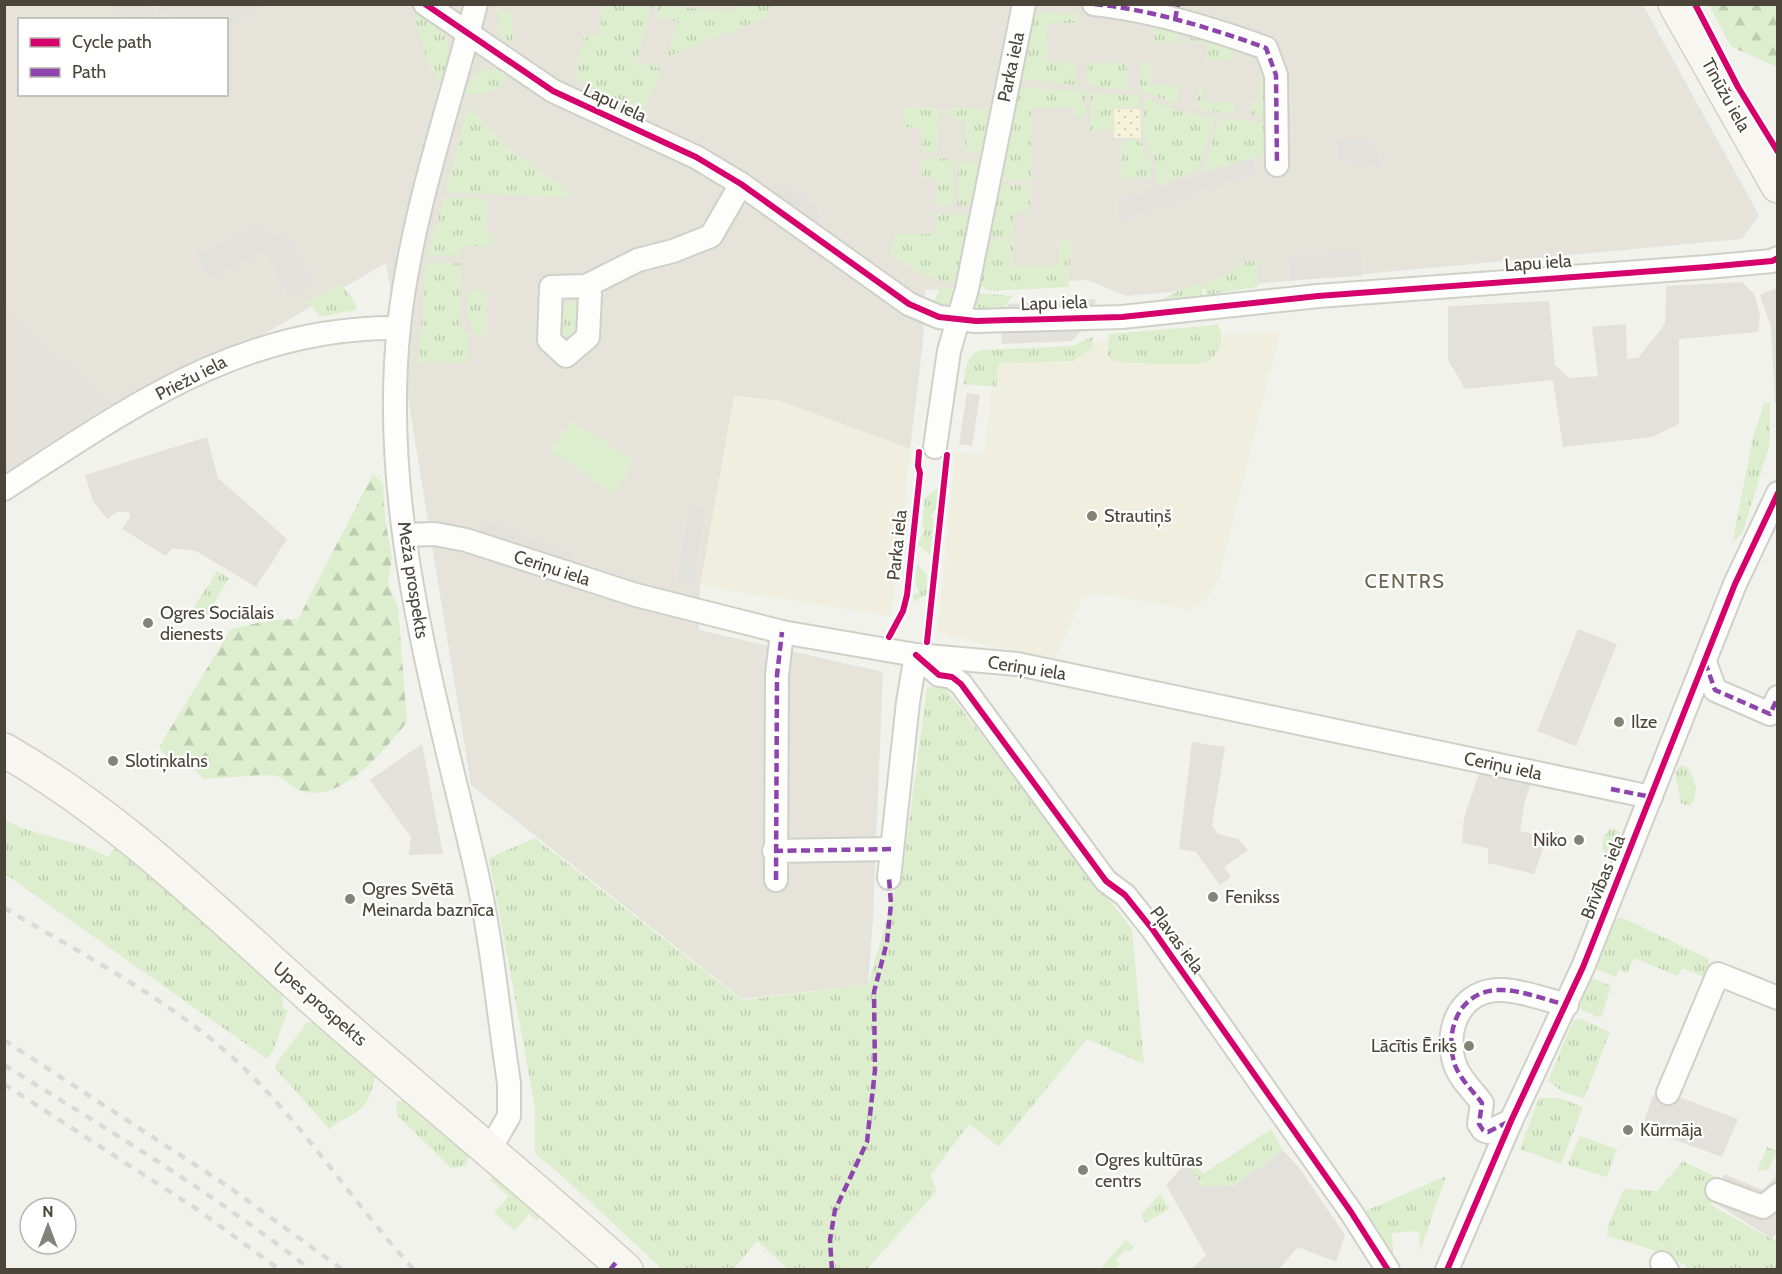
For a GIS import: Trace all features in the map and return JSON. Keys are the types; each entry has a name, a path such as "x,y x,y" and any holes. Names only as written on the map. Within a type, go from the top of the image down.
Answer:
{"main road":[{"name":"Tīnūžu iela","path":"1675,4 1778,186"},
{"name":"Upes prospekts","path":"4,750 49,776 87,803 221,915 305,992 618,1266"}],"street":[{"name":"Lapu iela","path":"424,4 553,91 696,157 741,184 909,304 939,317 956,320 1122,317 1318,296 1775,260"},
{"name":"Meža prospekts","path":"476,4 414,225 399,328 395,422 405,535 433,695 476,871 509,1083 509,1116 489,1151"},
{"name":"Parka iela","path":"935,447 948,357 956,320 967,289 1024,4"},
{"path":"1094,4 1176,12 1266,48 1276,75 1277,165"},
{"path":"586,286 638,260 673,251 711,236 741,184"},
{"name":"Priežu iela","path":"4,489 129,408 236,355 276,342 342,330 399,328"},
{"name":"Brīvības iela","path":"1447,1269 1511,1121 1567,1005 1652,797 1735,584 1778,493"},
{"name":"Ceriņu iela","path":"405,535 435,534 466,540 636,595 782,632 916,655 1017,664 1652,797"},
{"path":"776,880 774,851 777,675 782,632"},
{"path":"889,878 916,655"},
{"name":"Pļavas iela","path":"916,655 939,675 952,677 961,684 1106,881 1125,895 1153,930 1351,1212 1388,1269"},
{"path":"1705,662 1715,690 1770,714 1778,697"},
{"path":"774,851 891,849"},
{"path":"1668,1093 1718,974 1778,998"},
{"path":"1511,1121 1488,1132 1483,1130 1479,1124 1482,1103 1456,1066 1451,1046 1451,1030 1455,1015 1476,996 1484,992 1503,990 1567,1005"},
{"path":"1717,1190 1763,1207 1778,1195"}],"shaded area":[{"path":"164,4 264,5 228,27 228,18 170,18 158,9"},
{"path":"5,5 1643,5 1759,215 1742,239 1127,296 1087,280 925,290 923,342 910,449 777,400 700,586 699,630 883,672 873,919 868,985 742,999 471,785 386,263 5,485"},
{"path":"111,5 144,5 156,10 152,18 116,18"},
{"path":"1339,140 1374,142 1381,168 1339,160"},
{"path":"1253,158 1254,173 1119,221 1119,200"},
{"path":"775,182 807,198 817,208 820,225 768,194"},
{"path":"256,226 291,239 314,285 289,297 267,251 209,279 197,254"},
{"path":"1361,253 1362,276 1291,280 1290,256"},
{"path":"1742,282 1754,294 1760,315 1758,332 1679,339 1679,424 1652,437 1563,447 1553,380 1465,389 1448,360 1448,306 1549,301 1555,365 1569,378 1598,376 1592,327 1626,324 1627,359 1638,358 1665,324 1666,286"},
{"path":"1776,288 1778,403 1775,403 1771,327 1760,295"},
{"path":"1095,299 1096,315 1007,319 1007,304"},
{"path":"5,309 117,407 5,475"},
{"path":"1085,327 1072,341 1002,344 1001,332"},
{"name":"Strautiņš","path":"1281,331 1219,578 1205,601 1187,609 1097,593 1082,598 1055,660 944,635 938,630 955,453 984,454 985,451 992,381 973,363 1080,350 1092,342"},
{"path":"967,393 980,395 972,446 959,444"},
{"path":"734,396 777,400 910,449 903,526 890,616 700,586"},
{"path":"207,437 218,478 287,539 256,587 196,551 172,548 166,556 122,529 130,517 129,512 117,512 107,519 93,501 85,475"},
{"path":"690,504 705,507 693,585 677,583"},
{"path":"482,518 573,554 570,574 476,543"},
{"path":"1578,629 1617,644 1576,746 1537,731"},
{"path":"1192,742 1225,747 1212,825 1218,834 1238,839 1248,850 1224,867 1231,877 1220,885 1196,852 1179,849"},
{"path":"422,744 443,854 409,855 411,837 370,780"},
{"path":"1481,768 1532,780 1525,801 1520,831 1547,838 1534,874 1488,863 1488,848 1462,843 1464,817"},
{"path":"1668,1093 1738,1119 1722,1157 1642,1128 1653,1095"},
{"path":"1283,1150 1300,1169 1345,1235 1336,1262 1298,1247 1279,1269 1192,1269 1206,1255 1166,1185 1186,1163 1203,1187 1235,1185"},
{"path":"1724,1174 1763,1190 1777,1175 1777,1232 1772,1239 1712,1201"}],"green space":[{"path":"603,5 652,5 636,61 662,69 642,113 575,77 583,39 600,33"},
{"path":"659,5 717,11 734,10 748,5 771,5 765,18 667,57 678,22 657,16"},
{"path":"1709,5 1777,5 1777,67 1732,47"},
{"path":"496,8 504,12 511,10 513,43 505,42 499,33"},
{"path":"1031,12 1078,14 1077,23 1047,23 1047,62 1075,63 1076,85 1018,79"},
{"path":"416,13 439,26 447,41 447,63 439,82 426,57 415,19"},
{"path":"1124,16 1179,30 1179,42 1154,42 1154,24 1124,23"},
{"path":"1191,32 1232,44 1231,60 1206,60 1206,43 1191,42"},
{"path":"1260,59 1271,71 1272,116 1250,115 1250,103 1260,102"},
{"path":"1088,63 1127,63 1127,90 1087,85"},
{"path":"1150,63 1150,84 1179,86 1178,104 1140,91 1140,64"},
{"path":"489,69 510,72 503,84 492,91 478,94 464,93 477,73"},
{"path":"1198,86 1203,86 1203,102 1234,102 1235,113 1217,112 1197,107"},
{"path":"1017,89 1086,91 1085,118 1075,117 1075,107 1033,108 1031,181 996,180"},
{"path":"1091,92 1139,95 1139,107 1113,108 1113,130 1090,130"},
{"path":"1144,98 1177,111 1215,118 1197,171 1157,185 1156,163 1143,136"},
{"path":"468,107 511,150 565,189 572,198 446,192"},
{"path":"904,107 939,108 938,152 922,151 922,127 903,127"},
{"path":"949,108 996,109 985,153 965,153 965,119 948,118"},
{"path":"1220,119 1271,122 1270,153 1202,172"},
{"path":"1122,140 1140,140 1151,164 1150,177 1121,179"},
{"path":"922,158 953,159 952,205 937,205 938,178 922,177"},
{"path":"981,161 973,206 957,205 958,162"},
{"path":"995,185 1030,185 1030,211 1014,212 1013,238 984,235"},
{"path":"445,197 487,198 486,234 493,235 493,246 460,246 460,255 427,255"},
{"path":"937,213 972,214 960,285 926,276 890,255 895,234 936,234"},
{"path":"994,239 1013,240 1013,266 1059,265 1059,241 1070,241 1069,287 990,291 980,285 988,245"},
{"path":"1245,261 1257,261 1258,287 1206,295 1206,282 1231,272"},
{"path":"425,263 461,263 460,324 468,335 467,363 419,362"},
{"path":"342,284 357,306 356,310 320,317 307,301"},
{"path":"1192,284 1202,285 1203,296 1161,300"},
{"path":"941,285 960,292 948,306 930,311"},
{"path":"468,290 486,290 486,335 475,335 468,319"},
{"path":"977,293 1013,296 994,319 976,307"},
{"path":"567,301 573,302 577,308 577,332 571,339 559,335 559,307"},
{"path":"1218,325 1221,335 1220,347 1209,361 1203,363 1120,362 1114,361 1108,355 1109,334"},
{"path":"1093,337 1093,347 1073,361 998,363 997,387 963,384 969,360 981,350 1072,346"},
{"path":"1764,403 1770,403 1770,443 1743,532 1732,544 1752,442"},
{"path":"571,421 633,460 615,494 551,451"},
{"path":"373,474 383,484 385,519 392,558 388,584 398,606 407,722 375,759 347,782 332,790 316,793 301,791 281,777 272,775 204,779 192,767 172,763 159,747 231,629 271,620 298,619"},
{"path":"938,488 936,508 931,516 934,519 930,555 918,544 925,529 922,526 925,498"},
{"path":"917,563 927,575 926,595 913,602 913,594 919,593 915,581"},
{"path":"217,571 229,578 204,620 191,612"},
{"path":"942,684 1132,929 1144,1064 1087,1039 999,1147 969,1124 931,1175 936,1192 867,1269 788,1269 757,1241 734,1269 662,1269 560,1174 535,1154 535,1107 489,858 535,838 742,1000 868,985 904,860 927,688"},
{"path":"1680,765 1687,767 1694,781 1694,797 1689,806 1681,803 1675,772"},
{"path":"4,820 83,846 108,857 117,845 282,990 283,1007 288,1011 273,1051 267,1059 5,874"},
{"path":"1613,828 1620,832 1619,852 1616,859 1610,861 1604,854 1602,844 1603,839"},
{"path":"1621,917 1709,959 1707,978 1682,968 1678,976 1634,958 1627,973 1619,969 1616,977 1597,970 1596,965 1616,919"},
{"path":"1593,978 1611,986 1601,1018 1581,1010 1580,1004"},
{"path":"1579,1018 1610,1032 1584,1099 1562,1091 1548,1081 1573,1021"},
{"path":"307,1022 315,1022 375,1069 374,1083 365,1104 329,1129 274,1067"},
{"path":"406,1098 470,1149 466,1166 451,1168 396,1114 397,1102"},
{"path":"1539,1098 1559,1098 1583,1107 1561,1164 1520,1149"},
{"path":"1271,1129 1283,1150 1235,1185 1203,1187 1186,1163 1192,1158 1203,1174"},
{"path":"1580,1136 1617,1149 1607,1177 1567,1165"},
{"path":"1767,1147 1777,1151 1768,1170 1757,1171"},
{"path":"1683,1161 1720,1179 1711,1205 1775,1241 1777,1237 1777,1269 1685,1269 1686,1265 1647,1248 1607,1236 1608,1226 1624,1189 1657,1191"},
{"path":"496,1172 544,1212 537,1221 529,1214 515,1231 494,1213 509,1196 490,1180"},
{"path":"1446,1176 1420,1251 1419,1231 1392,1233 1393,1252 1381,1254 1363,1212"},
{"path":"1160,1194 1170,1209 1145,1223 1141,1215"},
{"path":"1126,1240 1134,1247 1130,1252 1126,1249 1116,1260 1120,1264 1115,1269 1110,1267 1100,1269"}],"sand":[{"path":"1114,109 1140,109 1141,138 1114,138"}],"railway":[{"path":"4,908 86,955 166,1005 216,1043 244,1068 295,1123 389,1242 414,1270"},
{"path":"4,1040 226,1185 343,1270"},
{"path":"4,1065 199,1189 311,1270"},
{"path":"4,1084 198,1210 280,1270"}],"marked path":[{"path":"1094,4 1181,21 1266,48 1276,75 1277,165"},
{"path":"1175,20 1178,4"},
{"path":"776,880 777,675 782,632"},
{"path":"1705,662 1715,690 1770,714 1778,697"},
{"path":"1611,789 1651,797"},
{"path":"774,851 891,849"},
{"path":"832,1270 830,1240 835,1210 867,1142 875,1070 874,992 887,942 891,904 889,878"},
{"path":"1508,1122 1488,1132 1483,1130 1479,1124 1482,1103 1460,1075 1452,1051 1454,1025 1459,1013 1466,1003 1488,991 1511,991 1567,1005"},
{"path":"610,1270 617,1261"}],"cycle path":[{"path":"425,4 553,91 696,157 741,184 909,304 939,317 976,321 1122,317 1318,296 1707,267 1772,261 1778,258"},
{"path":"1695,4 1738,87 1778,152"},
{"path":"889,637 903,611 907,595 920,473 919,452"},
{"path":"927,642 947,455"},
{"path":"1447,1270 1511,1121 1583,967 1735,584 1778,493"},
{"path":"916,655 939,675 952,677 961,684 1106,881 1125,895 1153,930 1351,1212 1388,1270"}],"place":[{"name":"Strautiņš","path":"1092,516"},
{"name":"Ogres Sociālais dienests","path":"148,623"},
{"name":"Ilze","path":"1619,722"},
{"name":"Slotiņkalns","path":"113,761"},
{"name":"Niko","path":"1579,840"},
{"name":"Fenikss","path":"1213,897"},
{"name":"Ogres Svētā Meinarda baznīca","path":"350,899"},
{"name":"Lācītis Ēriks","path":"1469,1046"},
{"name":"Kūrmāja","path":"1628,1130"},
{"name":"Ogres kultūras centrs","path":"1083,1170"}],"district":[{"name":"CENTRS","path":"1405,581"}]}
